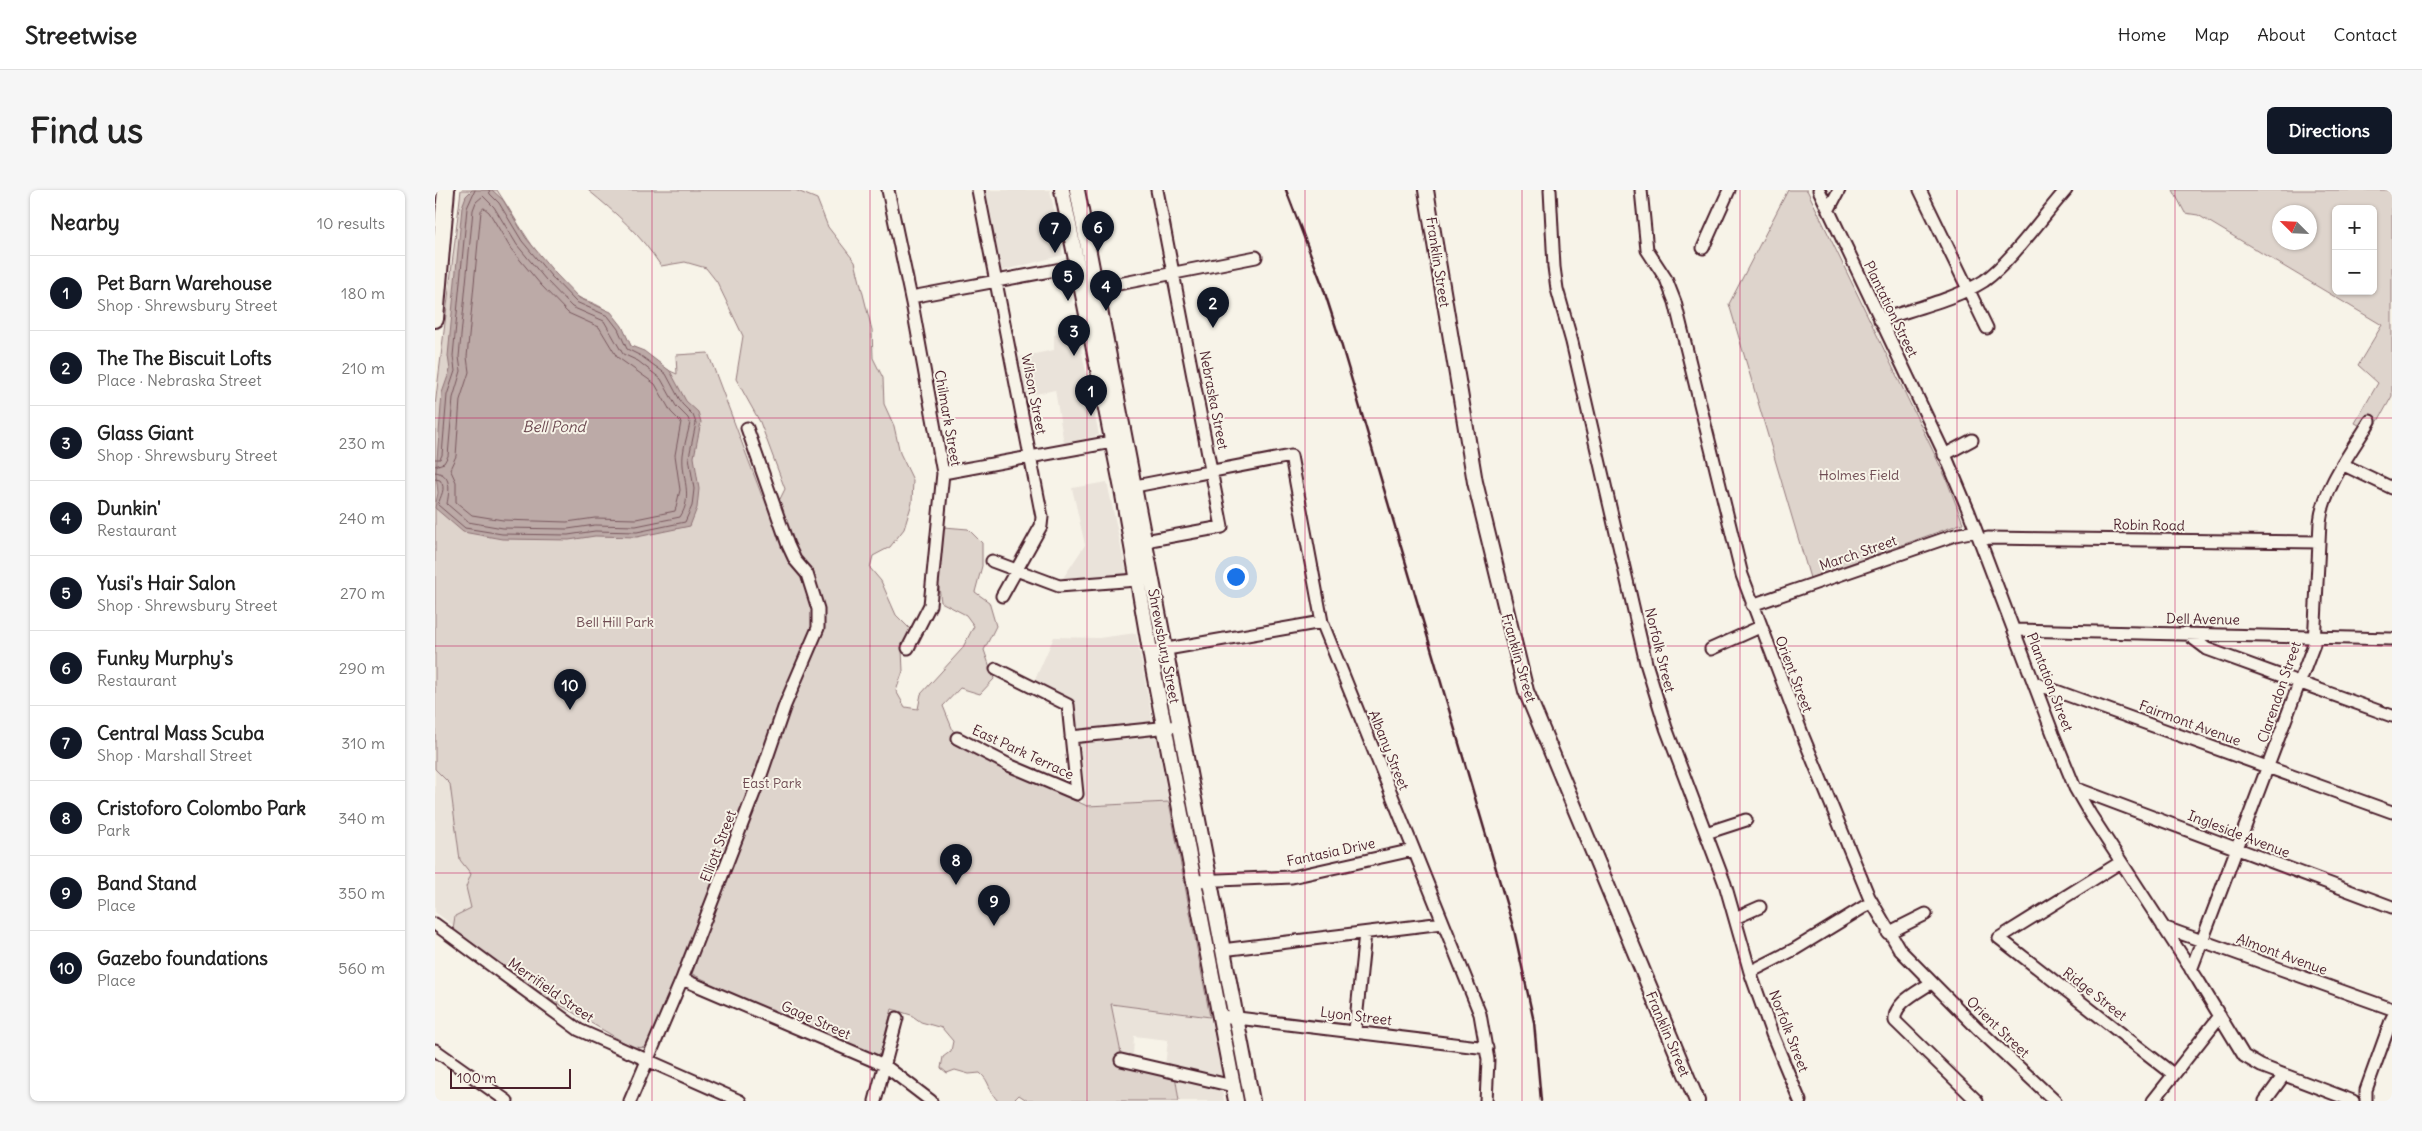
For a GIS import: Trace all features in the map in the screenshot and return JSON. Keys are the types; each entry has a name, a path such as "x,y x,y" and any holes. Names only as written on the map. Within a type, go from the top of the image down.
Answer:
{"highway":[{"path":"435,319 446,190"}],"main road":[{"name":"Shrewsbury Street","path":"1062,190 1077,266 1090,290 1128,488 1137,580 1179,726 1221,1016 1236,1101"},
{"name":"Shrewsbury Street","path":"1077,190 1112,442 1145,541 1165,729 1202,881 1222,950 1252,1101"},
{"name":"Franklin Street","path":"1426,190 1475,482 1526,691 1697,1101"}],"street":[{"name":"Chilmark Street","path":"888,190 911,297 943,473 930,605 908,648"},
{"name":"Wilson Street","path":"977,190 1032,457 1042,517 1041,526 1002,596"},
{"name":"Nebraska Street","path":"1145,541 1222,527 1157,190"},
{"name":"Norfolk Street","path":"1551,190 1554,267 1557,289 1572,342 1646,664 1666,728 1706,833 1735,918 1750,972 1772,1034 1800,1101"},
{"name":"Orient Street","path":"1641,190 1647,250 1666,279 1675,302 1740,568 1752,605 1872,902 1888,933 1900,950 1931,983 2055,1101"},
{"path":"1703,248 1729,190"},
{"name":"Plantation Street","path":"1819,190 1945,455 2075,788 2244,1056 2284,1075 2353,1101"},
{"path":"1828,211 1839,190"},
{"path":"1880,320 1968,290 1986,279 1999,268 2066,190"},
{"path":"1923,192 1987,328"},
{"path":"1090,290 1256,257"},
{"path":"911,297 1077,266"},
{"name":"Clarendon Street","path":"2191,970 2314,644 2319,542 2323,508 2344,465 2370,421"},
{"name":"Elliott Street","path":"630,1101 682,979 761,775 785,705 818,628 818,609 807,574 795,560 788,546 747,428"},
{"path":"1945,455 1972,440"},
{"path":"943,473 1112,442"},
{"name":"Albany Street","path":"1212,471 1291,456 1322,622 1480,1014 1487,1048 1486,1101"},
{"path":"2344,465 2392,488"},
{"path":"1128,488 1212,471"},
{"name":"March Street","path":"1752,605 1955,535 1978,536"},
{"name":"Robin Road","path":"1978,536 1988,538 2319,542"},
{"path":"992,561 1059,586 1137,580"},
{"path":"1157,651 1322,622"},
{"path":"1711,649 1760,627"},
{"name":"Dell Avenue","path":"2014,630 2392,639"},
{"path":"2186,633 2207,649 2392,716"},
{"path":"996,669 1068,705 1071,737 1165,729 1179,726"},
{"name":"Fairmont Avenue","path":"2034,683 2392,812"},
{"name":"East Park Terrace","path":"957,738 1011,766 1077,794 1071,737"},
{"name":"Ingleside Avenue","path":"2075,788 2392,908"},
{"path":"1706,833 1746,820"},
{"name":"Fantasia Drive","path":"1202,881 1292,877 1413,850"},
{"name":"Ridge Street","path":"2121,862 1999,938 2173,1074"},
{"path":"1750,972 1795,949 1872,902"},
{"path":"1735,918 1760,907"},
{"path":"1888,933 1926,914"},
{"name":"Merrifield Street","path":"435,924 579,1030 740,1101"},
{"path":"1222,950 1443,924"},
{"name":"Almont Avenue","path":"2163,927 2392,1009"},
{"path":"1355,1030 1365,933"},
{"name":"Gage Street","path":"682,979 884,1065 931,1101"},
{"path":"1931,983 1899,1006 1895,1013 1895,1021 1977,1101"},
{"name":"Lyon Street","path":"1221,1016 1355,1030 1487,1048"},
{"path":"2153,1101 2219,1016"},
{"path":"875,1101 897,1018"},
{"path":"2366,1101 2367,1090 2392,1018"},
{"path":"436,1053 507,1101"},
{"path":"1121,1060 1233,1086"},
{"path":"2265,1101 2284,1075"}],"shaded area":[{"path":"986,190 1050,190 1063,255 1001,271"},
{"path":"1077,329 1099,435 1064,444 1055,390 1026,396 1020,357 1054,350 1054,335"},
{"path":"1107,482 1127,575 1061,581 1085,545 1072,488"},
{"path":"1136,633 1153,723 1079,731 1071,706 1033,684 1054,637 1099,638"},
{"path":"1156,732 1169,802 1087,806 1083,804 1075,738"},
{"path":"435,769 513,848 505,964 435,912"},
{"path":"1111,1004 1210,1017 1223,1078 1165,1066 1168,1040 1134,1036 1133,1058 1121,1055"},
{"path":"1175,1075 1221,1087 1224,1101 1179,1101"}],"green space":[{"name":"East Park","path":"461,190 497,190 553,273 581,299 593,303 613,316 631,346 677,374 676,355 708,353 762,496 780,499 785,489 760,422 736,379 743,336 717,282 706,268 685,262 661,266 628,225 588,190 795,190 817,199 828,227 855,262 872,330 873,358 883,378 884,404 894,426 900,453 913,480 912,503 904,529 890,547 873,556 870,568 881,581 896,615 911,630 902,650 903,671 896,691 905,707 918,709 921,694 962,649 974,626 966,615 941,602 938,580 944,527 968,529 982,543 982,566 975,592 989,602 996,626 984,650 994,679 980,694 960,688 943,706 954,733 951,742 1087,806 1169,802 1210,1017 1111,1004 1123,1063 1175,1075 1179,1101 1028,1101 1019,1095 1013,1101 998,1101 986,1079 980,1073 969,1074 955,1070 947,1073 941,1068 943,1057 951,1051 953,1041 942,1028 921,1022 911,1015 892,1009 879,1057 772,1009 753,1005 707,984 707,981 692,974 696,963 691,961 649,1048 632,1047 533,989 453,929 455,916 471,908 466,887 471,874 460,860 450,784 435,769 435,406"},
{"name":"Holmes Field","path":"1788,190 1807,190 1946,478 1963,523 1810,578 1729,304"},
{"path":"2173,190 2392,190 2392,396 2372,432 2355,423 2378,383 2358,365 2382,325 2198,215 2185,213"}],"water":[{"name":"Bell Pond","path":"472,190 492,190 503,200 526,238 555,273 579,298 611,312 622,326 631,346 644,351 670,371 686,401 698,412 701,422 694,457 699,489 697,508 690,526 637,537 595,536 569,540 502,539 463,532 435,508 438,493 436,473 442,393 450,370 448,356 462,207 466,196"}],"railway":[{"path":"1286,190 1322,284 1340,340 1514,930 1534,1022 1541,1101"}],"place":[{"name":"Funky Murphy's","path":"1098,252"},
{"name":"Central Mass Scuba","path":"1055,253"},
{"name":"Yusi's Hair Salon","path":"1068,301"},
{"name":"Dunkin'","path":"1106,311"},
{"name":"The The Biscuit Lofts","path":"1213,328"},
{"name":"Glass Giant","path":"1074,356"},
{"name":"Pet Barn Warehouse","path":"1091,416"},
{"name":"Gazebo foundations","path":"570,710"},
{"name":"Cristoforo Colombo Park","path":"956,885"},
{"name":"Band Stand","path":"994,926"}],"park label":[{"name":"Bell Hill Park","path":"615,622"}]}
